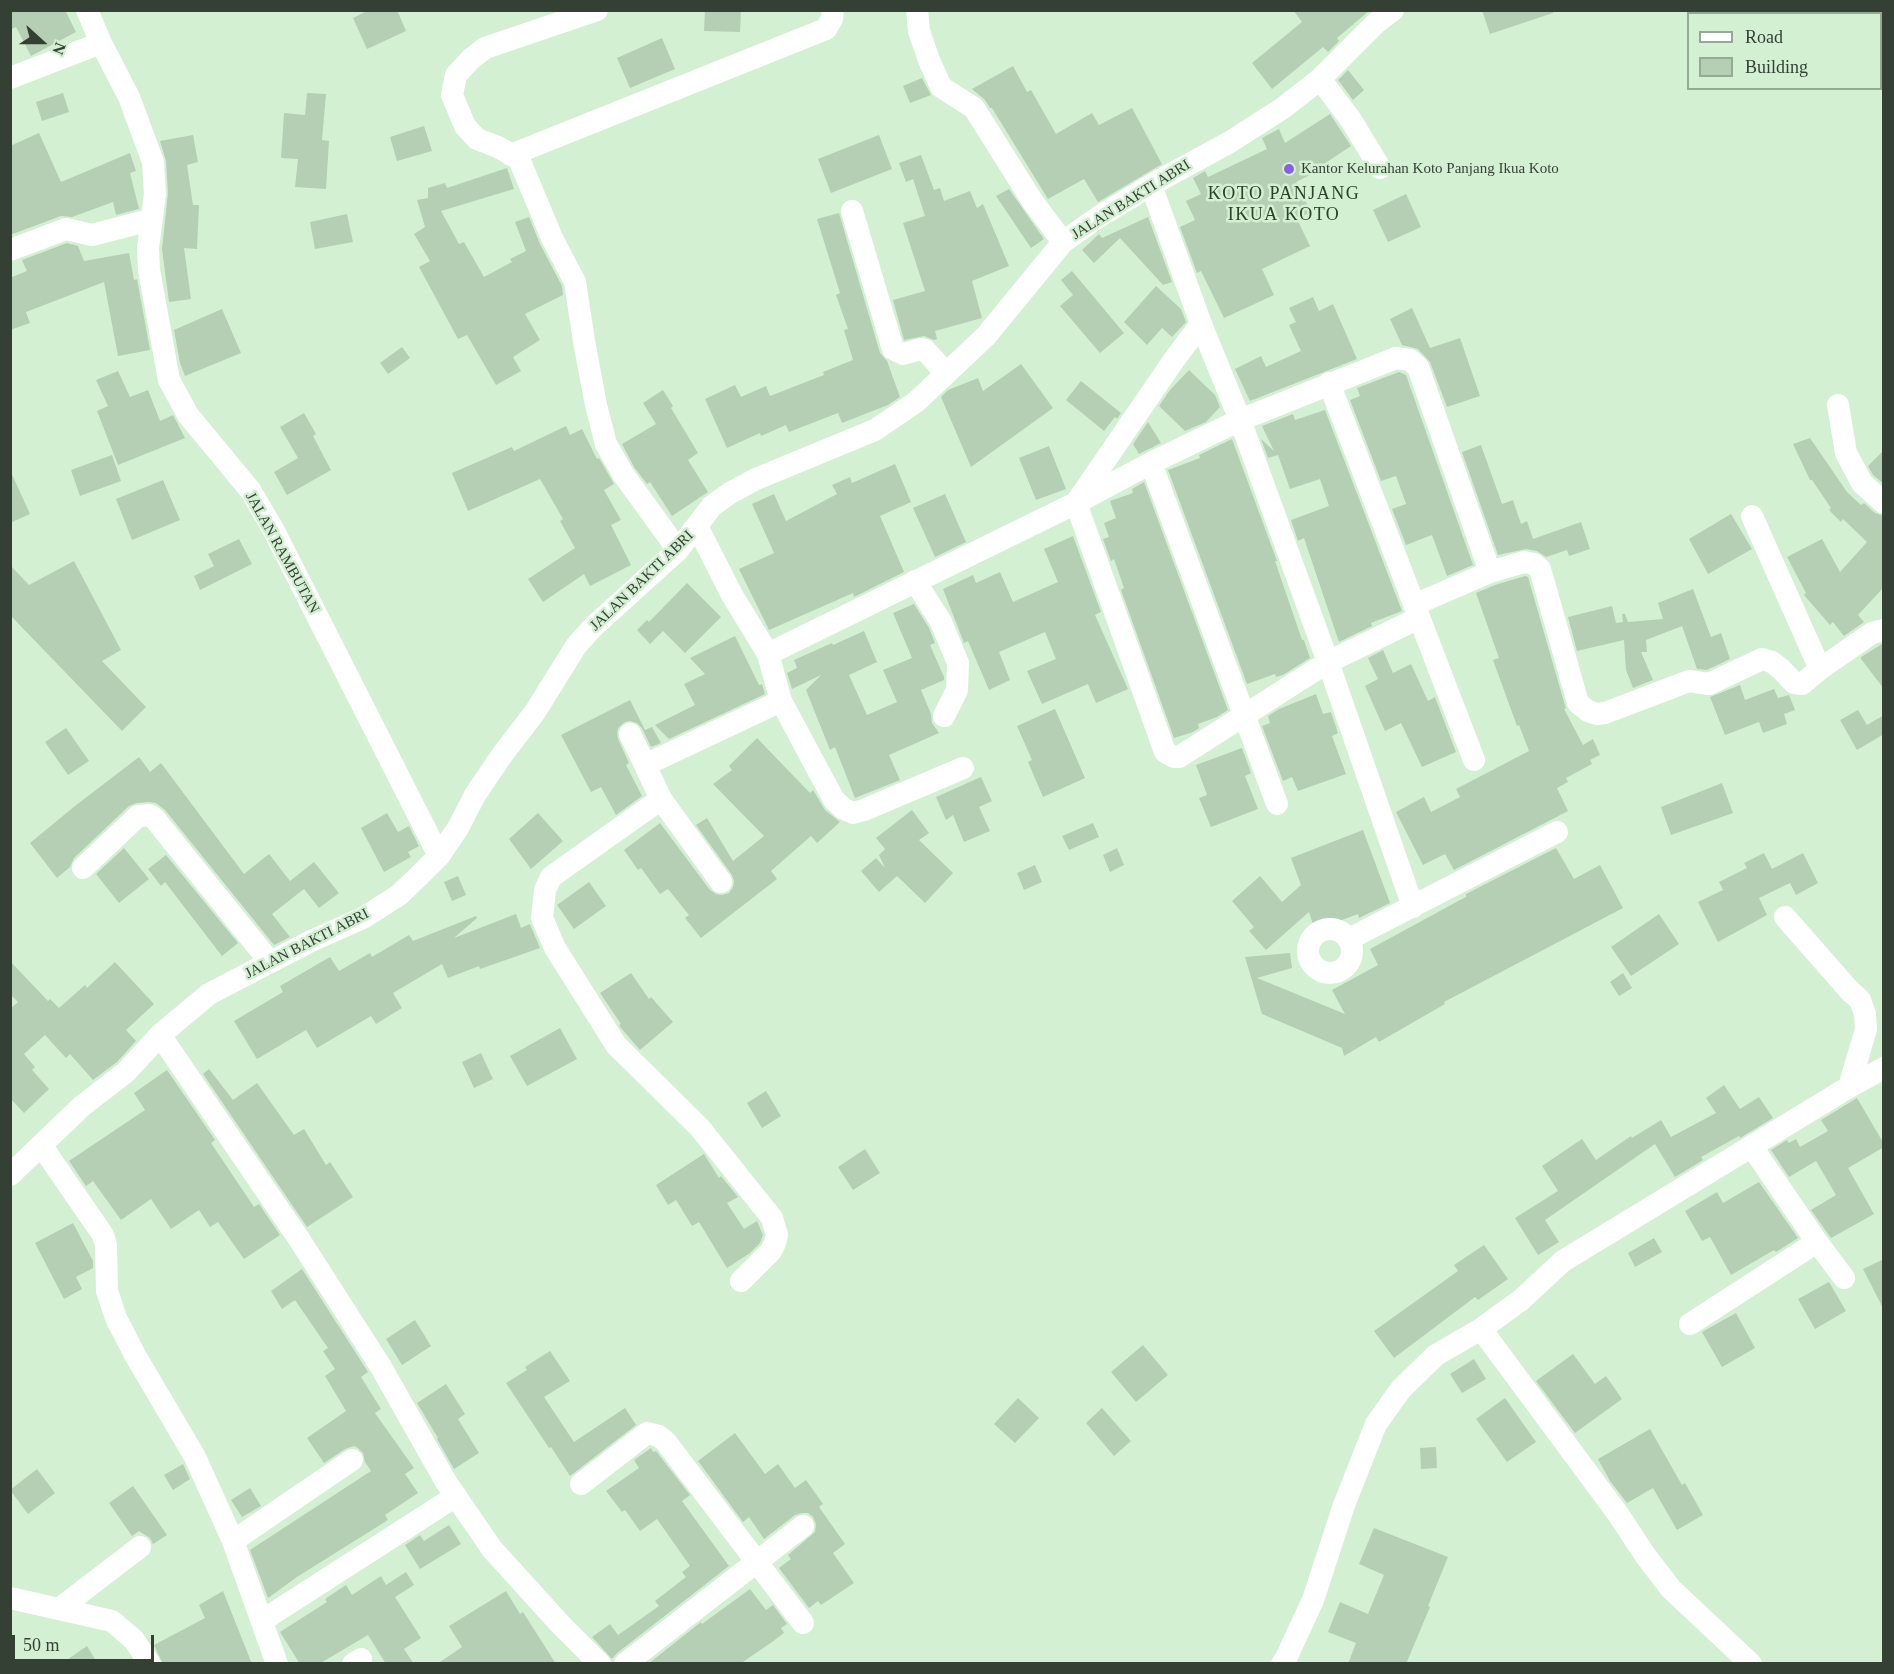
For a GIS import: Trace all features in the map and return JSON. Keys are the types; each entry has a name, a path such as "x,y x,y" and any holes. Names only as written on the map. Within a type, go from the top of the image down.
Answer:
{"street":[{"name":"JALAN RAMBUTAN","path":"87,10 129,97 153,162 155,194 150,220 149,270 170,380 188,416 250,490 273,529 439,856"},
{"path":"597,10 485,48 456,75 452,95 465,126 477,139 519,159 552,238 575,282 596,405 606,444 623,474 678,550"},
{"path":"511,154 826,29 832,19 833,10"},
{"path":"917,10 919,31 940,87 974,108 1033,202 1063,242"},
{"name":"JALAN BAKTI ABRI","path":"10,1175 82,1107 126,1072 160,1035 209,994 363,918 399,895 439,856 458,828 475,795 535,712 576,646 593,627 678,550 712,506 756,479 875,430 916,402 986,336 1063,242 1100,216 1230,142 1283,108 1320,79 1376,23 1393,10"},
{"path":"10,78 101,43"},
{"path":"1320,79 1351,120 1380,168"},
{"path":"1151,185 1328,662 1413,907"},
{"path":"852,211 893,349 903,354 925,350 946,373"},
{"path":"10,250 66,230 92,235 150,220"},
{"path":"1076,503 1201,324"},
{"path":"768,654 1076,503 1239,420 1396,358 1410,360 1418,367 1490,572"},
{"path":"1329,383 1474,760"},
{"path":"1838,405 1846,453 1862,483 1884,503"},
{"path":"1151,463 1277,804"},
{"path":"1076,503 1165,752 1174,757 1328,662 1416,612 1490,572 1524,562 1534,564 1540,569 1578,703 1588,711 1597,714 1689,681 1709,684 1762,659 1772,662 1798,685 1803,684 1820,669 1872,633 1884,630"},
{"path":"1752,516 1820,669"},
{"path":"698,526 732,595 768,654 781,701 834,800 853,813 963,768"},
{"path":"915,581 940,622 958,663 957,690 944,716"},
{"path":"645,765 781,701"},
{"path":"630,734 661,799 721,882"},
{"path":"661,799 551,877 546,890 543,918 555,948 616,1045 700,1128 772,1218 777,1235 775,1243 771,1251 741,1281"},
{"path":"83,868 138,816 148,815 154,818 270,962"},
{"path":"1349,939 1557,832"},
{"path":"1785,916 1860,1000 1865,1014 1866,1029 1849,1087"},
{"path":"160,1035 299,1239 381,1367 456,1496 492,1549 600,1664"},
{"path":"1282,1664 1313,1600 1344,1505 1376,1425 1401,1389 1436,1355 1482,1329 1521,1300 1563,1261 1884,1068"},
{"path":"41,1145 103,1235 106,1245 107,1291 116,1318 195,1457 233,1541 277,1664"},
{"path":"1752,1147 1844,1278"},
{"path":"1690,1324 1817,1242"},
{"path":"1482,1329 1671,1588 1751,1664"},
{"path":"581,1484 647,1433 658,1436 666,1442 803,1623"},
{"path":"233,1541 352,1460"},
{"path":"263,1620 456,1496"},
{"path":"625,1664 803,1526"},
{"path":"58,1609 140,1547"},
{"path":"10,1598 112,1621 134,1640 150,1664"}],"building":[{"path":"10,10 65,10 76,32 31,56 16,27 10,30"},
{"path":"369,10 397,10 406,31 367,49 353,18"},
{"path":"705,10 741,10 740,32 704,31"},
{"path":"1293,10 1370,10 1337,38 1339,41 1328,52 1323,47 1272,89 1252,63 1302,22"},
{"path":"1482,10 1553,10 1553,13 1490,34"},
{"path":"662,38 675,69 630,88 617,58"},
{"path":"1013,66 1027,92 1031,90 1056,134 1092,113 1099,125 1132,108 1162,164 1098,202 1084,179 1048,199 992,108 972,89"},
{"path":"1348,70 1364,90 1353,100 1338,80"},
{"path":"922,78 931,95 910,103 903,86"},
{"path":"63,93 69,112 42,121 36,102"},
{"path":"307,93 326,94 322,140 329,141 326,189 295,187 298,159 281,158 284,113 305,115"},
{"path":"1330,114 1351,146 1310,175 1296,182 1311,212 1297,219 1310,246 1262,269 1274,295 1224,318 1201,271 1197,273 1180,227 1195,220 1186,201 1201,194 1193,178 1205,171 1208,177 1267,149 1262,138 1279,129 1285,143"},
{"path":"424,126 432,151 397,161 390,137"},
{"path":"39,133 61,182 130,153 136,171 130,173 139,209 116,215 113,202 72,217 61,216 10,235 10,146"},
{"path":"193,135 198,162 187,165 193,205 199,205 197,249 184,248 191,299 169,302 162,249 168,193 166,161 160,141"},
{"path":"879,135 892,169 831,193 818,159"},
{"path":"921,155 934,190 940,188 944,201 970,191 977,208 983,204 1009,266 972,281 982,318 935,331 937,339 934,340 924,336 904,340 893,300 925,291 903,223 925,216 913,179 906,182 899,163"},
{"path":"507,168 514,189 441,211 459,244 464,242 484,277 512,262 510,259 526,251 515,222 529,217 562,286 563,295 525,314 540,340 513,357 521,371 496,385 467,335 458,339 419,267 430,261 414,234 425,227 417,200 428,198 428,188 445,183 447,188"},
{"path":"1009,189 1044,239 1031,248 996,196"},
{"path":"1406,194 1421,227 1388,242 1373,210"},
{"path":"839,213 880,353 887,361 900,397 888,405 842,423 838,413 789,432 786,425 761,436 760,433 727,448 705,399 735,385 741,397 766,386 770,396 824,375 823,372 853,360 844,330 848,329 836,295 840,293 817,219"},
{"path":"347,214 353,242 315,249 310,222"},
{"path":"1148,217 1172,282 1163,285 1120,238 1094,263 1082,250 1099,234 1102,238"},
{"path":"67,243 78,246 84,261 129,253 134,280 137,279 150,350 118,356 104,282 26,312 30,323 10,330 10,275 12,277 27,271 22,260"},
{"path":"1072,271 1124,333 1100,353 1060,306 1073,295 1061,280"},
{"path":"1156,286 1181,309 1186,322 1172,337 1162,328 1147,345 1124,322"},
{"path":"1313,297 1319,311 1333,304 1357,359 1250,401 1235,369 1261,356 1266,367 1301,351 1289,325 1296,322 1289,308"},
{"path":"1412,308 1430,348 1460,338 1480,396 1447,407 1430,362 1418,349 1402,345 1390,319"},
{"path":"222,309 241,353 185,376 180,363 174,330"},
{"path":"402,347 410,358 388,374 380,363"},
{"path":"1021,364 1053,408 971,467 941,397 948,390 978,378 983,391"},
{"path":"1189,370 1215,395 1220,407 1206,422 1185,431 1159,406"},
{"path":"118,371 130,397 148,390 160,421 173,415 185,438 118,465 97,411 108,406 96,380"},
{"path":"1399,372 1406,375 1473,565 1447,576 1432,535 1406,545 1392,509 1406,504 1396,476 1381,481 1350,400 1360,396 1357,388"},
{"path":"1081,381 1121,413 1104,431 1066,400"},
{"path":"663,390 698,453 688,460 708,492 672,516 650,482 647,484 634,467 622,444 656,424 643,403"},
{"path":"1325,410 1402,611 1371,623 1372,626 1339,642 1304,538 1298,541 1291,520 1329,506 1320,479 1290,489 1278,455 1268,458 1261,439 1274,451 1262,426 1293,414 1295,420"},
{"path":"304,413 316,434 313,436 331,470 287,495 274,472 298,458 280,427"},
{"path":"1148,422 1161,443 1139,454 1133,444"},
{"path":"566,426 570,435 582,429 597,459 599,458 614,484 604,490 621,520 611,525 631,565 590,586 584,574 543,602 528,579 575,548 560,521 563,519 540,479 468,511 452,473 512,447 514,451"},
{"path":"1810,438 1847,492 1861,505 1864,503 1875,513 1884,516 1884,587 1858,615 1864,622 1844,636 1833,622 1830,625 1804,595 1806,593 1787,557 1822,539 1840,572 1867,542 1843,519 1841,522 1829,510 1831,508 1810,480 1793,444"},
{"path":"1232,439 1310,658 1283,675 1276,677 1275,674 1247,684 1168,470 1200,458 1199,455"},
{"path":"1481,445 1502,504 1513,500 1521,524 1527,521 1533,539 1581,522 1590,549 1569,556 1567,550 1546,557 1537,551 1526,549 1498,555 1462,452"},
{"path":"1049,446 1066,489 1036,500 1019,458"},
{"path":"1884,450 1884,484 1873,475 1868,466"},
{"path":"112,455 121,481 80,496 71,470"},
{"path":"895,464 911,502 880,516 904,572 854,597 853,593 769,630 739,569 774,553 752,504 774,494 786,521 837,494 832,485 850,477 852,483"},
{"path":"10,470 30,514 10,523"},
{"path":"163,480 180,520 132,540 116,499"},
{"path":"1144,482 1228,710 1198,724 1199,728 1193,732 1174,738 1121,590 1124,588 1114,559 1111,561 1103,539 1109,537 1104,523 1116,518 1110,501 1133,493 1132,489"},
{"path":"945,494 966,542 935,557 913,508"},
{"path":"1731,514 1752,549 1708,574 1689,539"},
{"path":"1073,536 1101,612 1095,615 1128,689 1096,703 1088,684 1042,704 1027,671 1056,659 1045,632 999,652 1010,680 989,690 968,641 964,643 943,589 973,575 976,583 1000,572 1013,602 1058,582 1044,549"},
{"path":"239,539 252,564 200,590 194,576 214,566 208,554"},
{"path":"74,561 121,650 102,661 146,707 122,731 10,615 10,565 29,585"},
{"path":"1525,576 1528,577 1566,709 1564,709 1583,745 1593,739 1600,755 1590,760 1592,764 1566,778 1568,782 1557,788 1568,811 1454,870 1445,854 1423,865 1396,812 1424,797 1431,812 1460,797 1456,789 1529,751 1519,725 1517,726 1493,660 1499,658 1476,593"},
{"path":"687,583 721,617 685,653 663,631 650,644 637,630 647,620 649,622"},
{"path":"1693,589 1711,637 1721,633 1730,659 1707,670 1697,669 1682,626 1646,640 1647,652 1641,652 1653,680 1633,688 1626,670 1624,640 1577,651 1568,617 1612,606 1616,623 1623,622 1622,614 1625,614 1628,622 1663,619 1658,603"},
{"path":"914,604 929,628 935,643 930,645 944,677 944,680 921,690 931,714 932,723 939,733 889,755 900,780 855,798 835,747 830,750 806,690 821,675 792,689 787,673 797,668 794,660 864,631 877,662 849,675 867,715 897,702 883,670 912,658 893,613"},
{"path":"735,636 759,685 762,684 765,694 669,739 655,725 695,705 684,684 705,674 690,658"},
{"path":"1882,644 1884,647 1884,689 1861,659"},
{"path":"1383,650 1393,673 1411,664 1428,701 1435,697 1456,752 1422,767 1401,723 1385,731 1365,686 1378,679 1368,658"},
{"path":"1740,685 1745,700 1774,689 1778,698 1789,695 1795,710 1784,714 1787,724 1763,733 1759,722 1725,735 1710,697"},
{"path":"1316,694 1323,714 1331,712 1338,733 1332,736 1346,774 1298,791 1292,777 1283,781 1262,726 1270,723 1268,716 1279,709"},
{"path":"630,700 645,730 652,727 661,743 651,747 637,723 625,722 619,727 618,739 629,763 626,765 642,796 616,815 601,787 591,792 561,735"},
{"path":"1055,709 1085,778 1043,797 1028,762 1032,760 1017,726"},
{"path":"1858,710 1867,725 1884,715 1884,734 1857,750 1840,720"},
{"path":"66,728 89,761 68,775 45,742"},
{"path":"757,738 810,793 813,790 825,810 840,822 817,843 811,836 771,871 777,879 701,938 685,918 689,915 668,889 660,894 641,868 638,870 624,850 660,823 710,890 722,895 729,893 734,881 732,875 696,825 707,818 733,861 764,836 713,784 732,770 729,766"},
{"path":"1242,748 1251,773 1245,776 1258,809 1211,827 1199,798 1207,795 1196,765"},
{"path":"139,757 150,772 161,763 244,874 269,854 290,881 314,862 339,893 319,908 304,889 272,914 290,937 274,945 165,810 156,803 148,802 129,806 74,858 70,867 57,878 30,843"},
{"path":"981,777 992,801 979,807 990,831 964,842 953,815 946,820 936,797"},
{"path":"1722,783 1733,813 1671,835 1661,807"},
{"path":"912,810 929,833 919,840 953,873 925,903 897,876 879,892 861,871 876,858 885,868 879,855 885,849 876,838"},
{"path":"387,813 398,832 409,826 419,846 408,852 411,857 384,872 361,828"},
{"path":"538,813 563,841 531,869 509,839"},
{"path":"1093,823 1099,837 1069,850 1062,836"},
{"path":"1363,830 1390,903 1359,918 1358,914 1315,930 1309,912 1266,950 1249,931 1254,927 1232,901 1260,876 1282,902 1301,885 1291,858"},
{"path":"124,848 149,879 119,903 96,874"},
{"path":"1117,848 1124,865 1110,872 1103,855"},
{"path":"1556,848 1574,879 1600,865 1623,908 1444,1002 1445,1004 1379,1042 1376,1037 1344,1056 1342,1048 1262,1014 1245,957 1290,953 1292,968 1257,978 1345,1014 1332,990 1378,965 1370,949 1466,897 1466,894"},
{"path":"1764,853 1772,869 1803,853 1818,883 1796,895 1790,883 1759,898 1767,915 1718,942 1698,902 1723,890 1719,882 1747,868 1744,863"},
{"path":"166,855 238,943 222,956 165,882 161,886 148,869"},
{"path":"1035,865 1042,882 1024,890 1017,873"},
{"path":"458,876 466,895 452,901 444,882"},
{"path":"589,882 606,906 574,929 557,905"},
{"path":"516,914 521,928 530,924 540,948 448,978 442,964 393,993 402,1008 376,1024 371,1016 317,1048 306,1030 257,1059 234,1021 283,992 280,986 330,957 339,971 370,953 372,957 409,935 413,941 476,916 477,918 454,938"},
{"path":"1659,914 1679,944 1631,976 1611,947"},
{"path":"10,961 48,1001 50,999 59,1008 85,985 87,988 115,962 154,1004 126,1030 136,1041 117,1062 93,1080 70,1054 66,1058 45,1035 24,1054 35,1067 32,1070 49,1089 24,1113 10,1098 10,1009 18,1002 10,994"},
{"path":"631,973 649,999 651,997 673,1022 640,1050 621,1028 619,1025 621,1024 600,993"},
{"path":"1623,973 1632,988 1619,996 1610,982"},
{"path":"560,1028 577,1059 527,1086 510,1056"},
{"path":"481,1053 493,1079 474,1088 462,1062"},
{"path":"209,1069 233,1100 257,1083 294,1135 304,1129 326,1165 330,1162 353,1197 307,1227 203,1074"},
{"path":"167,1070 215,1140 211,1143 254,1207 259,1204 280,1235 244,1259 218,1222 210,1227 199,1210 171,1229 151,1199 121,1220 93,1181 86,1186 69,1161 145,1110 134,1093"},
{"path":"1724,1085 1740,1109 1759,1097 1773,1118 1740,1138 1739,1136 1701,1157 1703,1160 1675,1177 1655,1144 1545,1220 1559,1242 1538,1255 1515,1218 1558,1191 1542,1166 1582,1139 1596,1160 1631,1136 1632,1138 1661,1120 1671,1137 1716,1113 1706,1098"},
{"path":"766,1091 781,1116 762,1128 747,1103"},
{"path":"1857,1098 1884,1144 1884,1147 1848,1168 1874,1214 1831,1238 1811,1210 1836,1195 1816,1161 1789,1177 1771,1150 1787,1140 1789,1143 1796,1139 1800,1147 1828,1131 1821,1120"},
{"path":"865,1149 880,1173 853,1190 838,1167"},
{"path":"704,1154 719,1178 721,1176 738,1197 727,1203 744,1229 757,1221 763,1235 760,1243 750,1253 727,1268 699,1222 692,1226 676,1200 668,1205 656,1185"},
{"path":"1759,1182 1798,1238 1731,1275 1710,1237 1702,1241 1685,1211 1717,1192 1723,1203"},
{"path":"73,1223 93,1261 93,1268 76,1277 82,1289 64,1299 35,1243"},
{"path":"1654,1238 1662,1252 1635,1267 1628,1253"},
{"path":"1484,1245 1508,1279 1478,1300 1475,1297 1394,1358 1374,1331 1458,1271 1454,1265"},
{"path":"1884,1259 1884,1310 1863,1269"},
{"path":"302,1269 368,1372 361,1377 381,1409 375,1413 414,1468 405,1474 418,1493 385,1515 388,1520 297,1577 268,1598 250,1550 371,1471 365,1462 363,1453 358,1448 354,1446 345,1449 324,1463 307,1438 346,1411 325,1376 335,1369 323,1351 328,1348 295,1300 282,1309 271,1291"},
{"path":"1829,1282 1846,1311 1815,1329 1798,1299"},
{"path":"1736,1313 1755,1348 1722,1367 1702,1332"},
{"path":"415,1320 431,1346 402,1365 386,1339"},
{"path":"1143,1345 1168,1375 1136,1402 1111,1372"},
{"path":"550,1351 570,1381 544,1397 574,1442 625,1408 636,1425 570,1476 506,1383 527,1370 525,1367"},
{"path":"1573,1354 1595,1384 1606,1376 1622,1399 1575,1433 1536,1381"},
{"path":"1474,1359 1486,1379 1462,1393 1450,1374"},
{"path":"446,1384 465,1414 458,1419 479,1453 454,1469 417,1403"},
{"path":"1018,1398 1039,1418 1015,1443 994,1424"},
{"path":"1505,1398 1536,1442 1507,1462 1476,1419"},
{"path":"1102,1408 1131,1441 1114,1456 1086,1423"},
{"path":"1650,1429 1682,1485 1685,1483 1703,1515 1677,1530 1653,1488 1627,1503 1610,1481 1598,1459"},
{"path":"735,1433 765,1474 778,1464 795,1488 806,1480 823,1504 819,1507 845,1544 833,1553 854,1583 821,1605 818,1601 809,1608 779,1568 791,1559 788,1555 815,1532 816,1524 813,1517 808,1513 795,1515 764,1539 749,1517 743,1522 698,1461"},
{"path":"1436,1447 1437,1468 1421,1469 1420,1448"},
{"path":"651,1448 653,1452 656,1451 690,1495 682,1501 729,1566 612,1659 592,1637 610,1624 618,1635 659,1606 655,1601 686,1577 682,1572 690,1566 657,1519 640,1531 625,1510 622,1512 606,1491 639,1468 634,1460"},
{"path":"183,1464 190,1479 173,1490 164,1475"},
{"path":"37,1469 55,1493 28,1514 10,1490"},
{"path":"133,1486 167,1535 153,1544 150,1538 139,1531 132,1536 109,1503"},
{"path":"250,1488 261,1506 242,1517 231,1500"},
{"path":"449,1525 461,1544 420,1569 405,1545 420,1535 424,1541"},
{"path":"1374,1528 1448,1557 1406,1664 1348,1664 1356,1643 1328,1632 1340,1602 1368,1614 1384,1575 1359,1564"},
{"path":"406,1572 414,1585 395,1597 421,1638 404,1649 414,1664 386,1664 368,1635 319,1664 300,1664 280,1632 327,1602 325,1599 346,1585 352,1595 381,1576 386,1585"},
{"path":"750,1589 766,1610 773,1605 787,1624 781,1628 784,1633 772,1642 740,1664 648,1664 701,1622 702,1624"},
{"path":"223,1591 252,1664 163,1664 154,1645 205,1618 199,1605"},
{"path":"506,1591 520,1614 523,1612 556,1664 437,1664 462,1647 449,1626"},
{"path":"87,1646 98,1664 61,1664"}],"place":[{"name":"Kantor Kelurahan Koto Panjang Ikua Koto","path":"1289,169"}],"district":[{"name":"KOTO PANJANG IKUA KOTO","path":"1284,204"}]}
